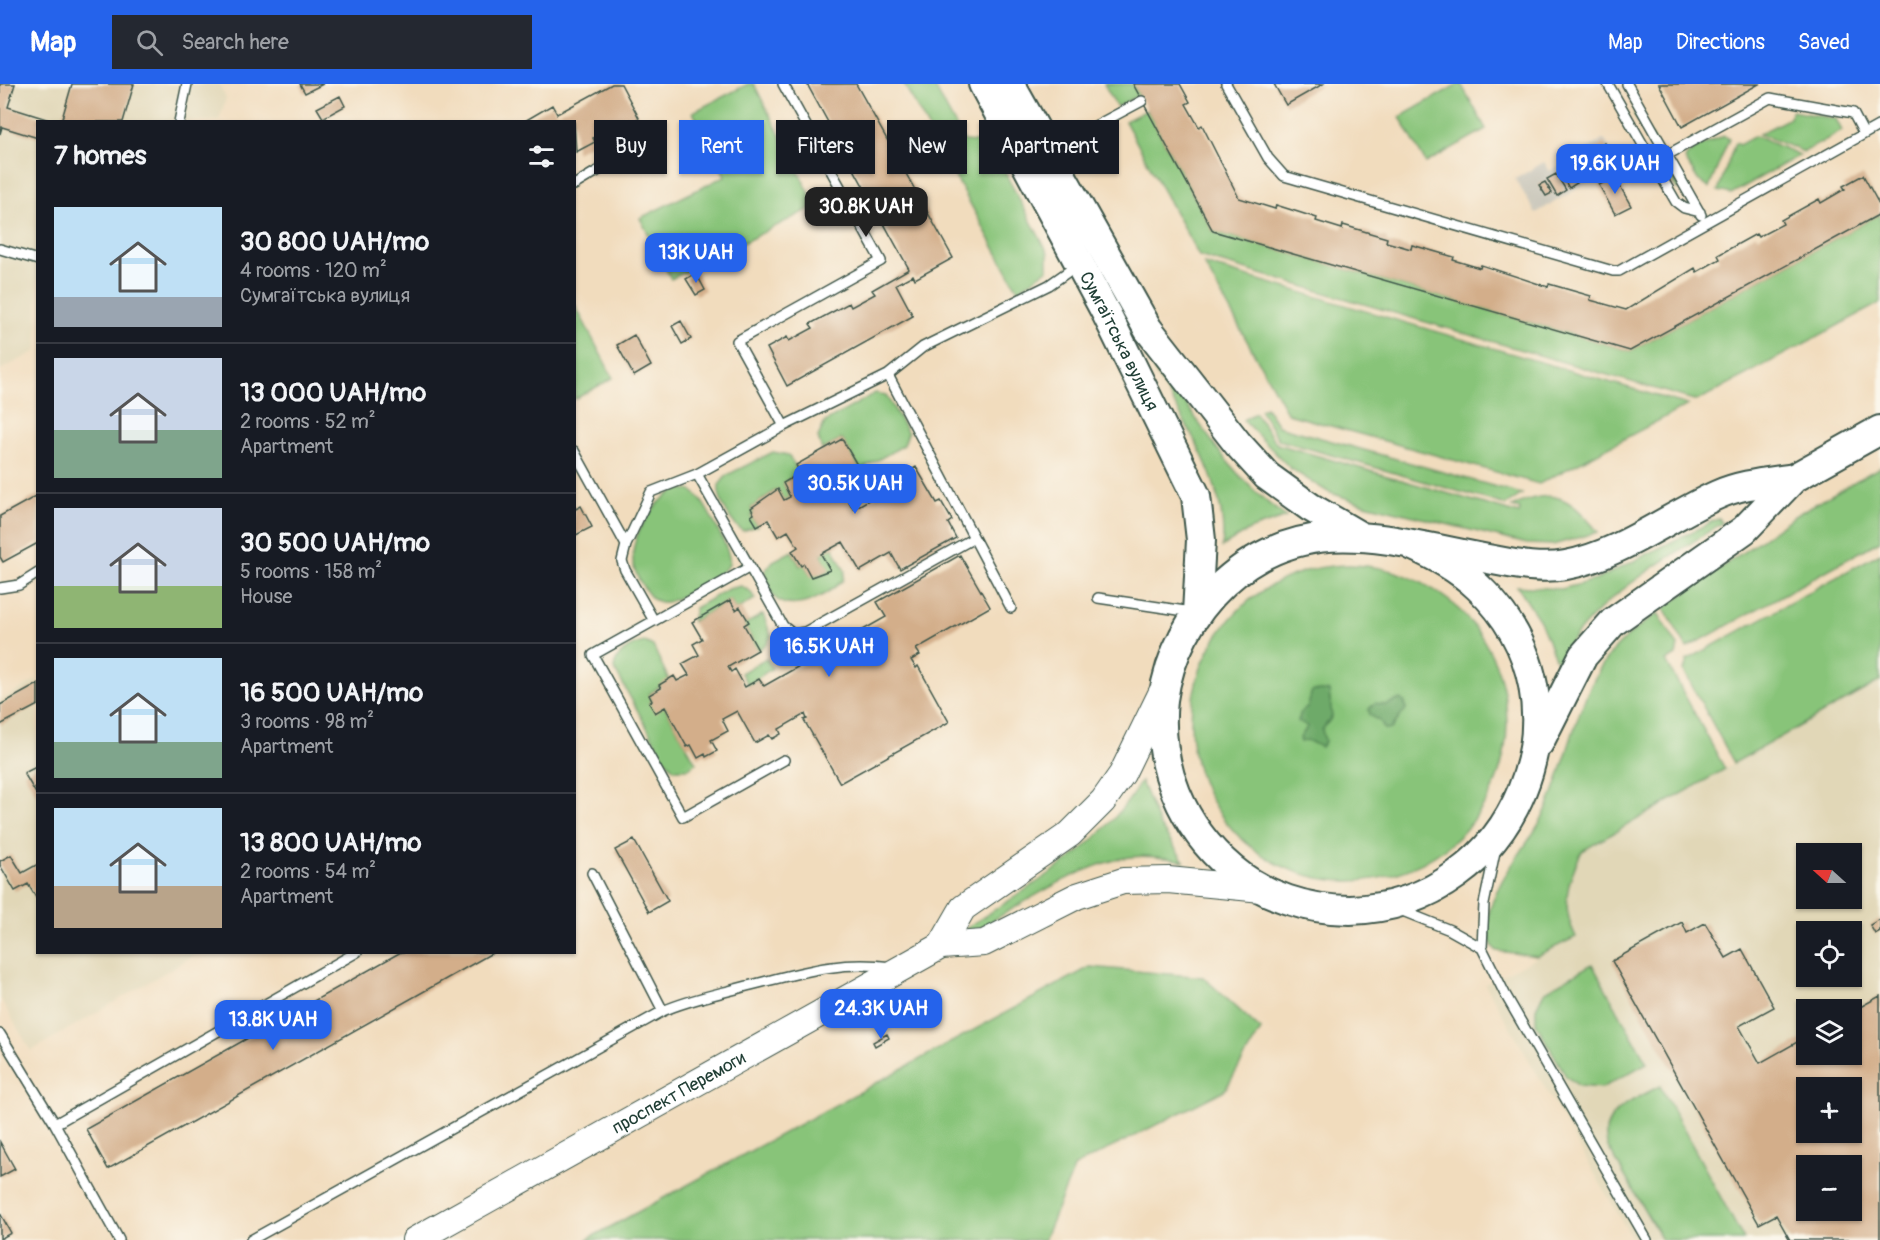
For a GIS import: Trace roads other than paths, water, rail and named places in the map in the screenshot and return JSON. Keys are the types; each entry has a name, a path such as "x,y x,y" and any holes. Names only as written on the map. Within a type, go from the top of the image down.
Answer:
{"main road":[{"name":"Сумгаїтська вулиця","path":"983,84 1078,265 1106,313 1196,496 1201,540 1197,613"},
{"name":"Сумгаїтська вулиця","path":"1010,84 1030,120"},
{"name":"Сумгаїтська вулиця","path":"1060,174 1142,319 1238,444 1286,491 1358,535"},
{"path":"941,946 984,943 1077,896 1123,881 1168,880 1262,889 1313,907 1339,910 1388,906 1418,897 1442,885 1464,870 1500,833 1515,809 1532,759 1568,682 1596,638 1635,606 1744,530 1794,478 1880,430"},
{"path":"941,946 963,908 1070,834 1103,801 1122,774 1165,686 1179,644 1197,613 1234,575 1272,552 1305,540 1358,535 1528,566 1563,565 1602,553 1731,489 1794,478"},
{"path":"1411,545 1436,556 1479,587 1511,629 1523,653 1534,696 1536,732 1532,759"},
{"path":"1165,686 1162,740 1175,792 1186,816 1219,858 1262,889"},
{"name":"проспект Перемоги","path":"415,1240 941,946"}],"lane":[{"path":"179,120 187,84"},
{"path":"783,84 881,261 737,341 784,426"},
{"path":"1226,84 1268,158 1280,173 1290,179 1613,271 1619,271 1880,125"},
{"path":"1608,84 1676,202 1684,208 1700,212"},
{"path":"1627,84 1705,222"},
{"path":"1667,155 1770,98 1853,113 1864,134"},
{"path":"1107,120 1142,101"},
{"path":"576,184 594,173"},
{"path":"0,249 36,259"},
{"path":"654,621 622,561 626,546 651,492 697,474 784,426 888,375 923,347 1040,290 1078,265"},
{"path":"888,375 1011,608"},
{"path":"576,455 626,546"},
{"path":"697,474 783,626 787,631 799,634 974,538"},
{"path":"750,567 592,655 683,817 784,760"},
{"path":"0,588 19,585 36,574"},
{"path":"1098,598 1197,613"},
{"path":"1500,833 1484,904 1482,948 1505,994 1647,1240"},
{"path":"592,873 663,1011"},
{"path":"1388,906 1450,930 1482,948"},
{"path":"55,1124 353,954"},
{"path":"251,1240 663,1011 691,1001 834,965 867,964 900,968"},
{"path":"0,1034 55,1124 119,1240"}]}
